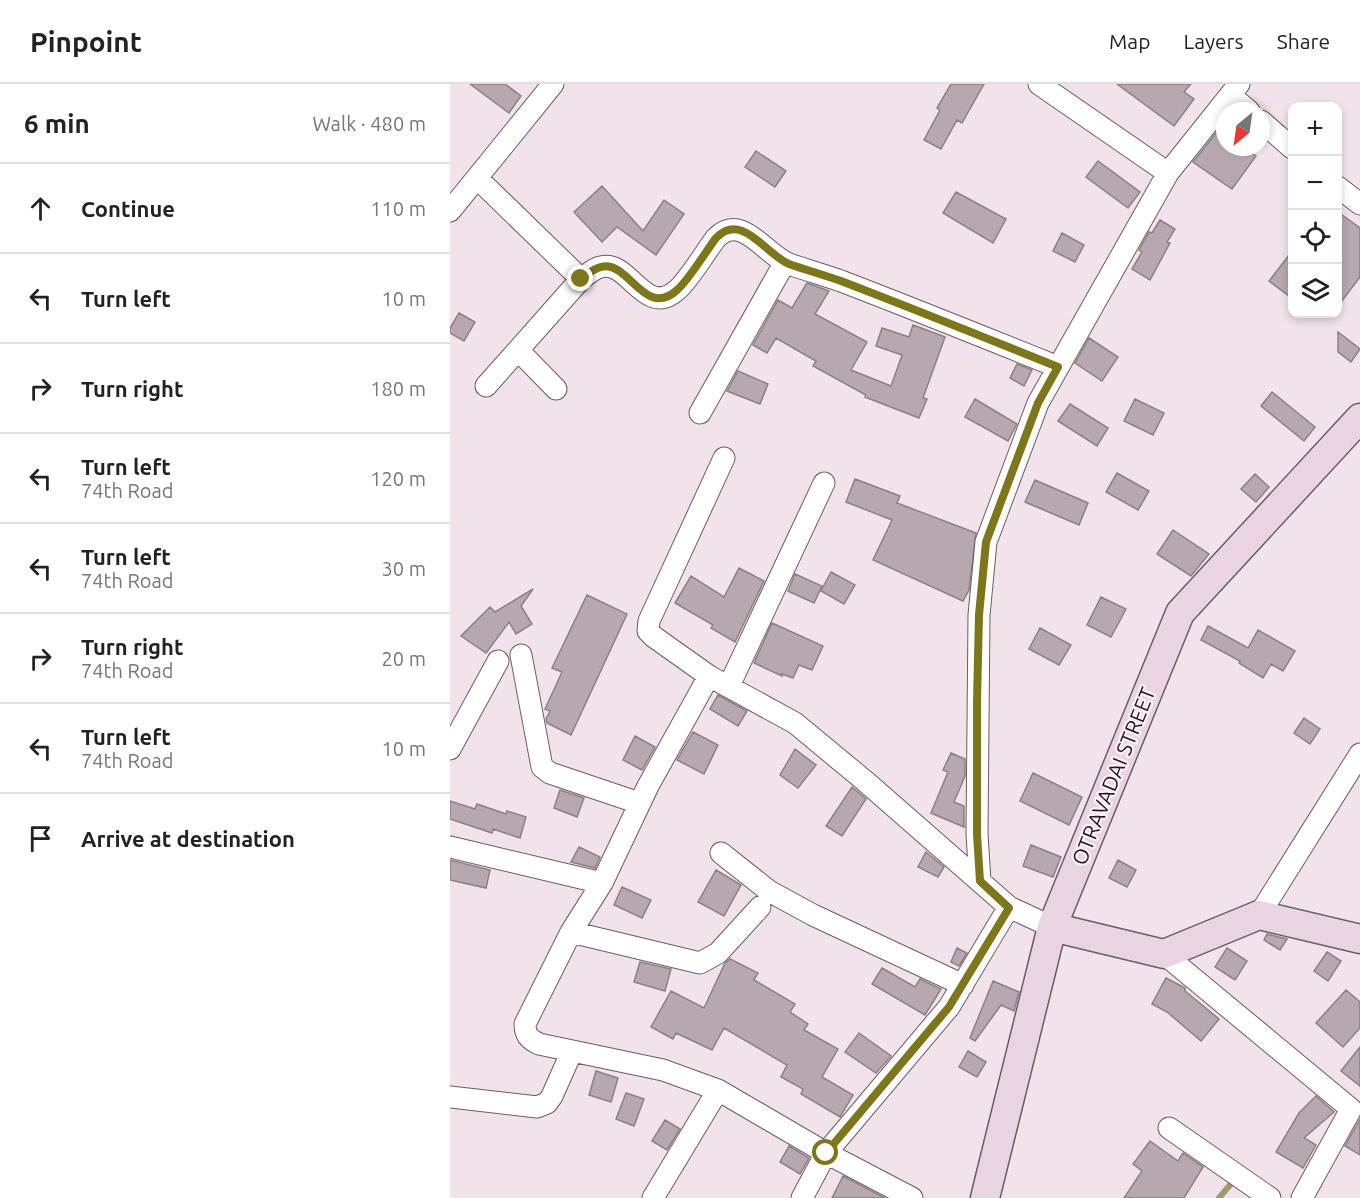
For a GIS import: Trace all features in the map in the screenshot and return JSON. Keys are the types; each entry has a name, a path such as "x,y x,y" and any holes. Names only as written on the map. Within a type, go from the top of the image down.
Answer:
{"street":[{"path":"450,211 553,84"},
{"path":"1039,84 1168,173"},
{"path":"980,881 977,834 978,637 986,542 1038,403 1168,173 1235,90"},
{"path":"1270,129 1288,144"},
{"path":"477,178 581,279"},
{"path":"486,386 581,279 600,267 610,266 653,298 665,297 677,291 723,230 734,228 747,233 786,262 839,280 1058,367"},
{"path":"700,413 786,262"},
{"path":"518,350 556,390"},
{"name":"OTRAVADAI STREET","path":"986,1198 1052,927 1180,613 1360,418"},
{"path":"724,458 649,621 648,631 709,676 795,723 866,781 1009,908 1052,927 1164,954 1351,1109 1302,1198"},
{"path":"729,686 824,483"},
{"path":"522,655 542,767 550,773 639,803"},
{"path":"450,749 498,661"},
{"path":"709,676 639,803 602,883 571,932 525,1024 525,1032 530,1039 539,1044 663,1070 718,1090 826,1153 912,1198"},
{"path":"1164,954 1259,915 1360,754"},
{"path":"450,847 602,883"},
{"path":"721,853 769,891 813,915 963,986"},
{"path":"571,932 700,963 718,953 760,907"},
{"path":"802,1198 826,1153 949,1007 1009,908"},
{"path":"1259,915 1360,939"},
{"path":"450,1097 537,1107 547,1103 552,1096 572,1051"},
{"path":"653,1198 718,1090"},
{"path":"1169,1128 1245,1192 1270,1198"}],"building":[{"path":"470,84 505,84 521,96 509,113"},
{"path":"951,84 984,84 962,123 957,120 941,149 924,140 940,110 937,108"},
{"path":"1117,84 1191,84 1184,92 1194,99 1174,126"},
{"path":"1216,133 1216,156 1256,156 1232,189 1193,162"},
{"path":"756,151 786,171 775,187 745,167"},
{"path":"1098,161 1140,192 1128,208 1086,177"},
{"path":"602,186 643,231 664,200 684,214 656,255 617,227 602,242 574,212"},
{"path":"956,192 1006,219 993,243 943,213"},
{"path":"1342,215 1360,228 1360,277 1342,301"},
{"path":"1160,220 1175,229 1150,280 1132,269 1142,252 1139,250 1149,232 1152,233"},
{"path":"1062,233 1084,245 1075,262 1053,251"},
{"path":"1288,256 1288,295 1269,281"},
{"path":"807,283 829,291 815,314 867,342 851,370 891,386 902,355 876,346 882,328 909,337 913,325 945,337 923,398 927,399 919,418 865,397 866,395 813,366 816,361 776,338 767,353 753,345 778,300 792,308"},
{"path":"459,313 475,322 464,341 450,333 450,328"},
{"path":"1338,332 1360,349 1351,362 1338,352"},
{"path":"1089,338 1118,357 1102,381 1075,363"},
{"path":"1017,364 1032,370 1024,386 1010,378"},
{"path":"738,371 768,384 760,404 727,391"},
{"path":"1272,392 1315,427 1304,441 1261,406"},
{"path":"975,399 1017,424 1008,441 965,417"},
{"path":"1135,399 1164,413 1153,435 1124,421"},
{"path":"1070,404 1108,428 1097,446 1058,421"},
{"path":"1117,473 1149,491 1138,510 1106,492"},
{"path":"1255,474 1269,487 1256,502 1241,489"},
{"path":"855,479 900,496 897,503 976,533 969,590 963,601 873,560 892,520 846,502"},
{"path":"1035,480 1088,503 1079,525 1025,502"},
{"path":"1173,530 1209,554 1191,576 1157,554"},
{"path":"739,568 764,581 735,642 711,628 713,625 675,603 691,576 724,597"},
{"path":"831,572 855,585 844,604 821,591"},
{"path":"795,574 822,586 814,603 788,591"},
{"path":"533,589 521,606 532,624 516,634 509,622 486,653 461,636 490,607 495,612"},
{"path":"587,595 627,614 571,735 547,723 546,719 550,711 545,709 562,672 552,668"},
{"path":"1101,597 1126,609 1111,637 1087,625"},
{"path":"772,623 823,646 812,670 799,665 793,678 782,674 782,676 754,663"},
{"path":"1208,626 1248,648 1258,630 1295,651 1283,671 1271,664 1263,678 1239,663 1240,661 1201,640"},
{"path":"1040,628 1071,645 1059,665 1029,649"},
{"path":"718,695 747,711 738,726 710,709"},
{"path":"1304,718 1320,729 1310,744 1294,733"},
{"path":"693,732 718,745 704,774 677,760"},
{"path":"635,736 655,747 642,770 623,760"},
{"path":"795,749 816,765 798,788 780,775"},
{"path":"951,753 965,759 965,776 954,802 964,806 964,827 931,813 948,772 943,770"},
{"path":"1033,773 1082,797 1069,825 1020,801"},
{"path":"852,787 866,799 842,836 826,826"},
{"path":"560,790 584,798 577,817 554,808"},
{"path":"450,801 475,809 477,804 506,814 507,811 526,817 520,838 493,829 492,833 450,819"},
{"path":"1031,845 1061,857 1053,877 1023,866"},
{"path":"579,847 600,857 595,868 571,862"},
{"path":"926,852 944,867 938,877 918,867"},
{"path":"450,860 490,870 486,888 450,880"},
{"path":"1118,860 1136,870 1127,887 1109,878"},
{"path":"716,870 741,885 724,916 698,902"},
{"path":"622,887 651,900 642,918 614,905"},
{"path":"1267,934 1287,939 1280,950 1264,940"},
{"path":"957,948 967,953 959,966 951,962"},
{"path":"1227,948 1247,961 1235,980 1215,967"},
{"path":"1327,952 1341,961 1328,981 1314,971"},
{"path":"730,959 758,973 754,980 795,1004 790,1012 808,1024 804,1030 838,1049 822,1077 853,1095 840,1117 801,1094 803,1089 781,1077 787,1065 724,1028 712,1050 676,1033 673,1039 651,1027 671,991 704,1008 725,963"},
{"path":"640,962 671,969 665,991 634,982"},
{"path":"882,968 915,987 920,979 941,989 925,1015 872,984"},
{"path":"1166,978 1185,988 1185,991 1219,1019 1201,1041 1167,1012 1152,1004"},
{"path":"993,981 1019,992 1014,1011 1001,1005 975,1041 970,1038"},
{"path":"1346,990 1360,1002 1360,1028 1343,1047 1316,1023"},
{"path":"859,1033 891,1056 876,1073 845,1052"},
{"path":"1360,1047 1360,1086 1341,1071"},
{"path":"968,1051 986,1062 977,1077 959,1067"},
{"path":"596,1071 618,1078 611,1102 589,1095"},
{"path":"626,1093 644,1099 634,1126 616,1119"},
{"path":"1316,1096 1334,1112 1304,1138 1316,1145 1303,1168 1276,1152 1299,1113"},
{"path":"1360,1119 1360,1155 1345,1146"},
{"path":"665,1120 680,1129 667,1150 652,1141"},
{"path":"1150,1141 1178,1161 1183,1153 1203,1167 1184,1198 1124,1198 1142,1171 1133,1164"},
{"path":"789,1146 809,1158 800,1174 780,1162"},
{"path":"843,1176 885,1198 832,1198"}],"waterway":[{"path":"1219,1198 1230,1185"}],"route":[{"path":"581,279 600,267 610,266 653,298 665,297 677,291 723,230 734,228 747,233 786,262 839,280 1058,367 1038,403 986,542 979,615 977,834 980,881 1009,908 949,1007 826,1153"}]}
